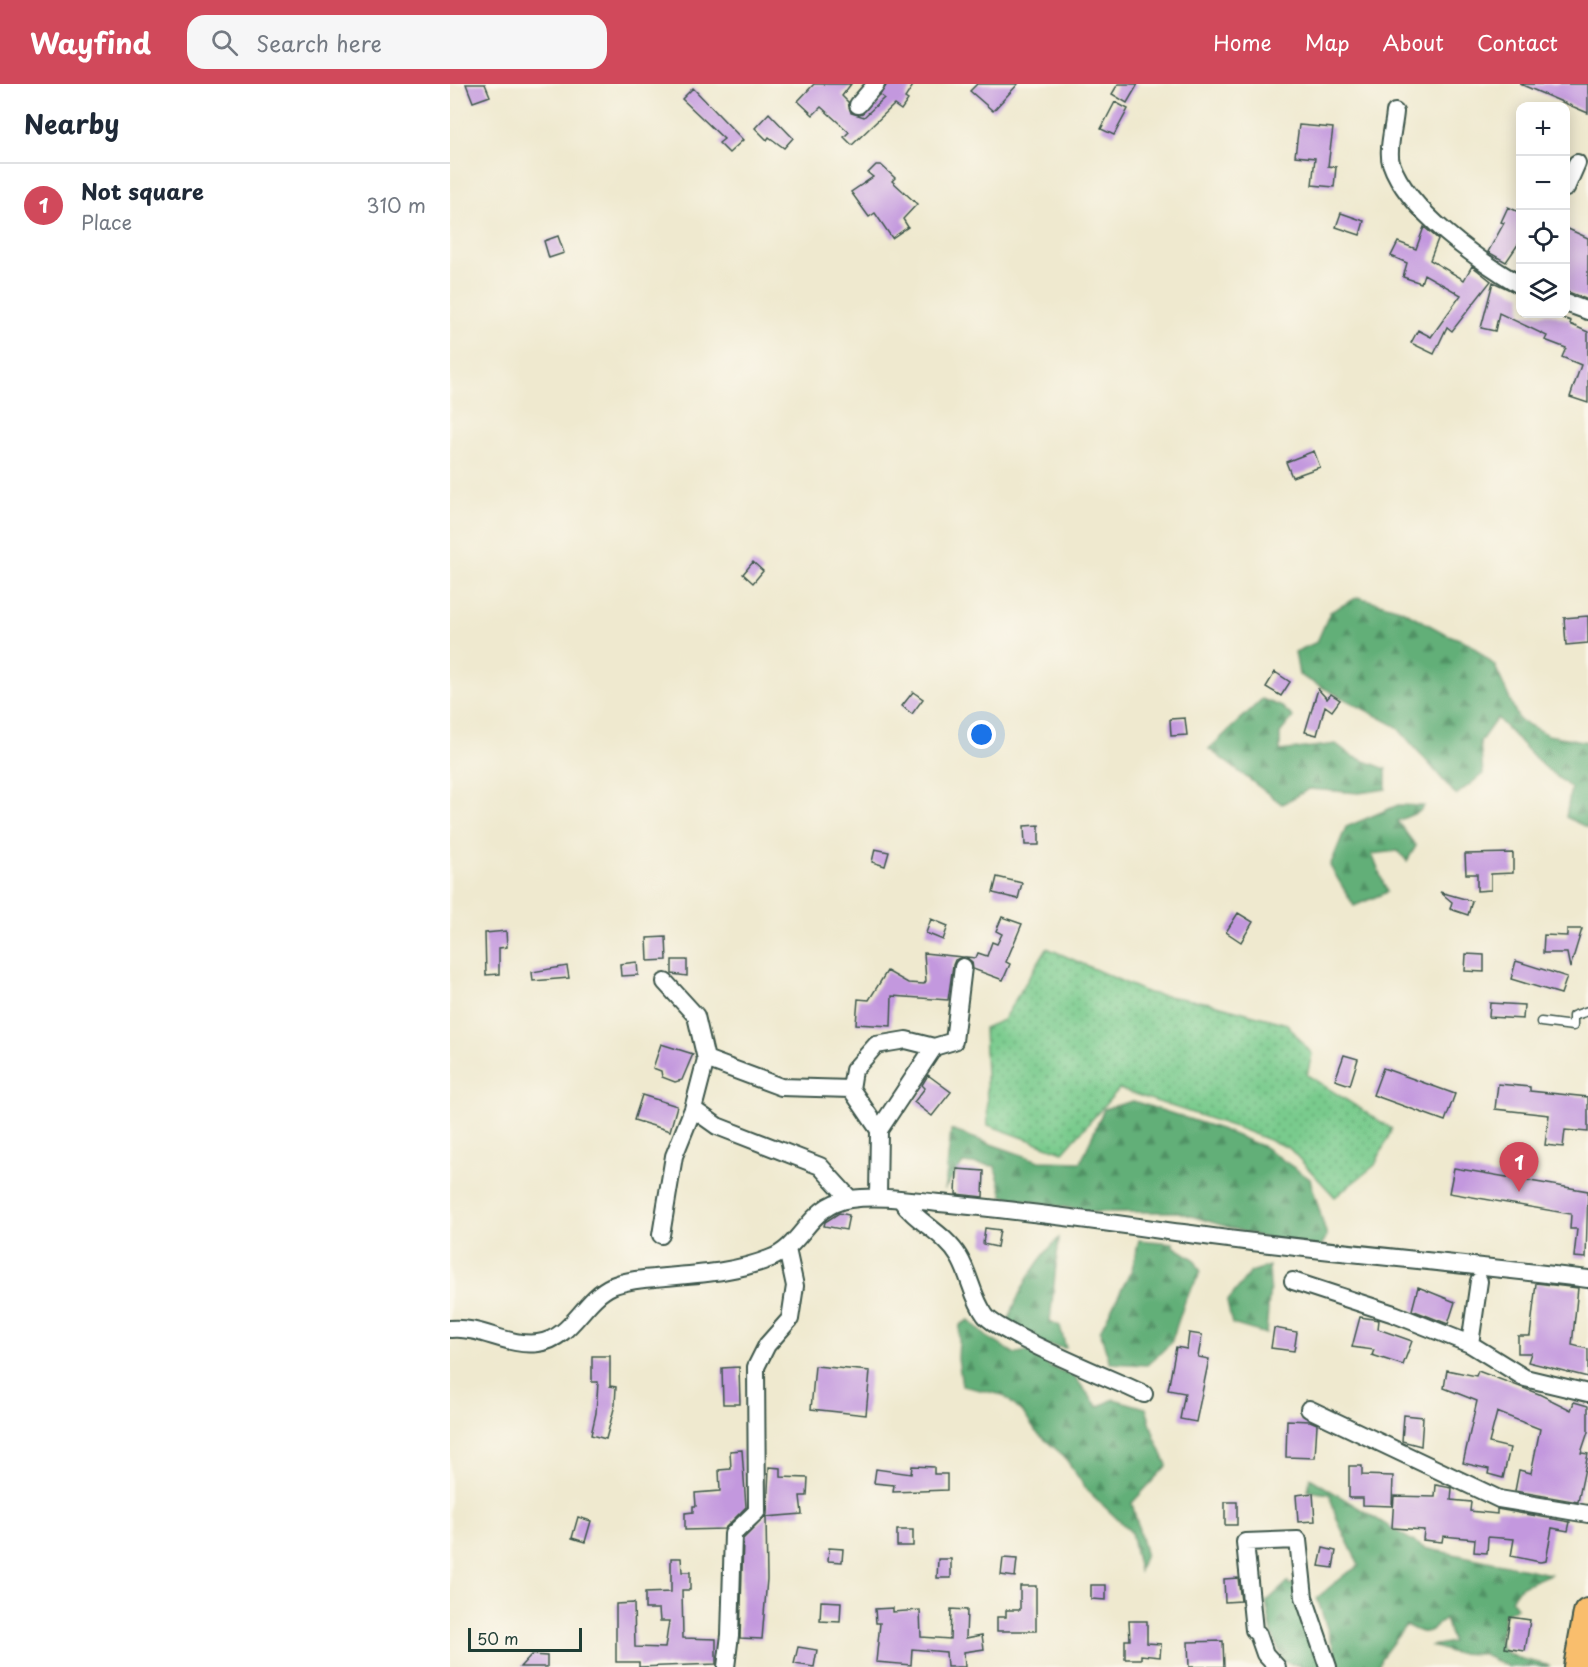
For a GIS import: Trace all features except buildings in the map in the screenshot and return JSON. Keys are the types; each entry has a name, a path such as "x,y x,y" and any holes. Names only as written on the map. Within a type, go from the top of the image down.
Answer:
{"highway":[{"path":"1578,1667 1588,1612"}],"street":[{"path":"858,105 876,84"},
{"path":"1395,112 1390,161 1401,181 1431,220 1491,268 1516,282"},
{"path":"1570,178 1576,163"},
{"path":"1570,304 1588,311"},
{"path":"879,1130 851,1089 854,1070 876,1045 906,1040 934,1047 954,1041 957,1035 963,967"},
{"path":"661,1235 674,1156 693,1109 706,1059 696,1016 665,982"},
{"path":"878,1197 879,1130 934,1047"},
{"path":"706,1059 781,1087 851,1089"},
{"path":"693,1109 717,1126 820,1166 850,1199"},
{"path":"450,1329 469,1328 523,1343 552,1340 564,1332 595,1298 611,1286 633,1281 724,1271 772,1258 787,1249 821,1210 834,1202 878,1197 1010,1209 1226,1239 1588,1279"},
{"path":"901,1200 908,1210 934,1230 959,1256 975,1300 986,1318 1144,1394"},
{"path":"726,1667 730,1635 734,1534 757,1511 756,1367 767,1345 790,1318 795,1286 787,1249"},
{"path":"1293,1281 1394,1314 1470,1344 1525,1378 1588,1393"},
{"path":"1470,1344 1479,1281"},
{"path":"1309,1408 1498,1499 1588,1514"},
{"path":"1277,1667 1265,1654 1258,1634 1254,1630 1245,1542 1298,1540 1304,1596 1328,1667"}],"lane":[{"path":"1541,1022 1573,1026 1573,1016 1588,1011"}],"green space":[{"path":"1358,597 1400,609 1444,633 1469,643 1495,666 1519,720 1548,735 1588,742 1588,828 1566,817 1571,788 1542,765 1497,718 1480,742 1483,774 1456,795 1396,726 1299,675 1295,652 1317,642 1330,612"},
{"path":"1262,699 1282,707 1293,717 1280,733 1280,751 1336,744 1352,756 1386,769 1386,789 1359,793 1309,789 1282,804 1209,749"},
{"path":"1398,805 1424,806 1419,812 1397,821 1416,846 1407,861 1398,851 1372,854 1387,892 1354,906 1330,866 1346,827"},
{"path":"1047,948 1148,993 1210,1003 1287,1024 1312,1054 1307,1075 1392,1129 1375,1165 1335,1197 1289,1148 1241,1129 1119,1089 1063,1152 988,1125 984,1028 1003,1020"},
{"path":"1133,1101 1220,1129 1264,1147 1310,1179 1327,1236 1320,1248 1261,1237 1178,1212 1090,1212 1003,1196 995,1166 963,1163 945,1188 951,1130 1039,1161 1081,1162 1104,1109"},
{"path":"1059,1238 1050,1321 1060,1326 1066,1348 1033,1343 1007,1325 1027,1278"},
{"path":"1139,1240 1173,1243 1173,1246 1194,1259 1201,1272 1186,1298 1171,1343 1147,1365 1110,1363 1100,1331 1132,1269"},
{"path":"1269,1266 1270,1285 1266,1334 1232,1324 1227,1302 1251,1272"},
{"path":"969,1320 987,1337 1015,1354 1027,1351 1051,1367 1074,1376 1098,1407 1114,1399 1146,1408 1155,1438 1167,1465 1132,1503 1145,1553 1139,1571 1131,1532 1087,1490 1064,1456 1036,1432 1024,1414 1003,1395 962,1386 958,1358 960,1325"},
{"path":"1310,1478 1424,1548 1550,1574 1520,1587 1511,1599 1517,1607 1504,1615 1500,1643 1506,1653 1550,1666 1509,1667 1482,1654 1453,1653 1432,1646 1452,1642 1445,1618 1427,1632 1418,1631 1406,1625 1381,1658 1378,1667 1340,1667 1317,1598 1344,1575 1359,1566 1338,1522 1330,1494 1308,1491"},
{"path":"1288,1582 1290,1585 1297,1582 1323,1667 1305,1667 1284,1662 1272,1634 1266,1602"}],"place":[{"name":"Not square","path":"1519,1192"}]}
